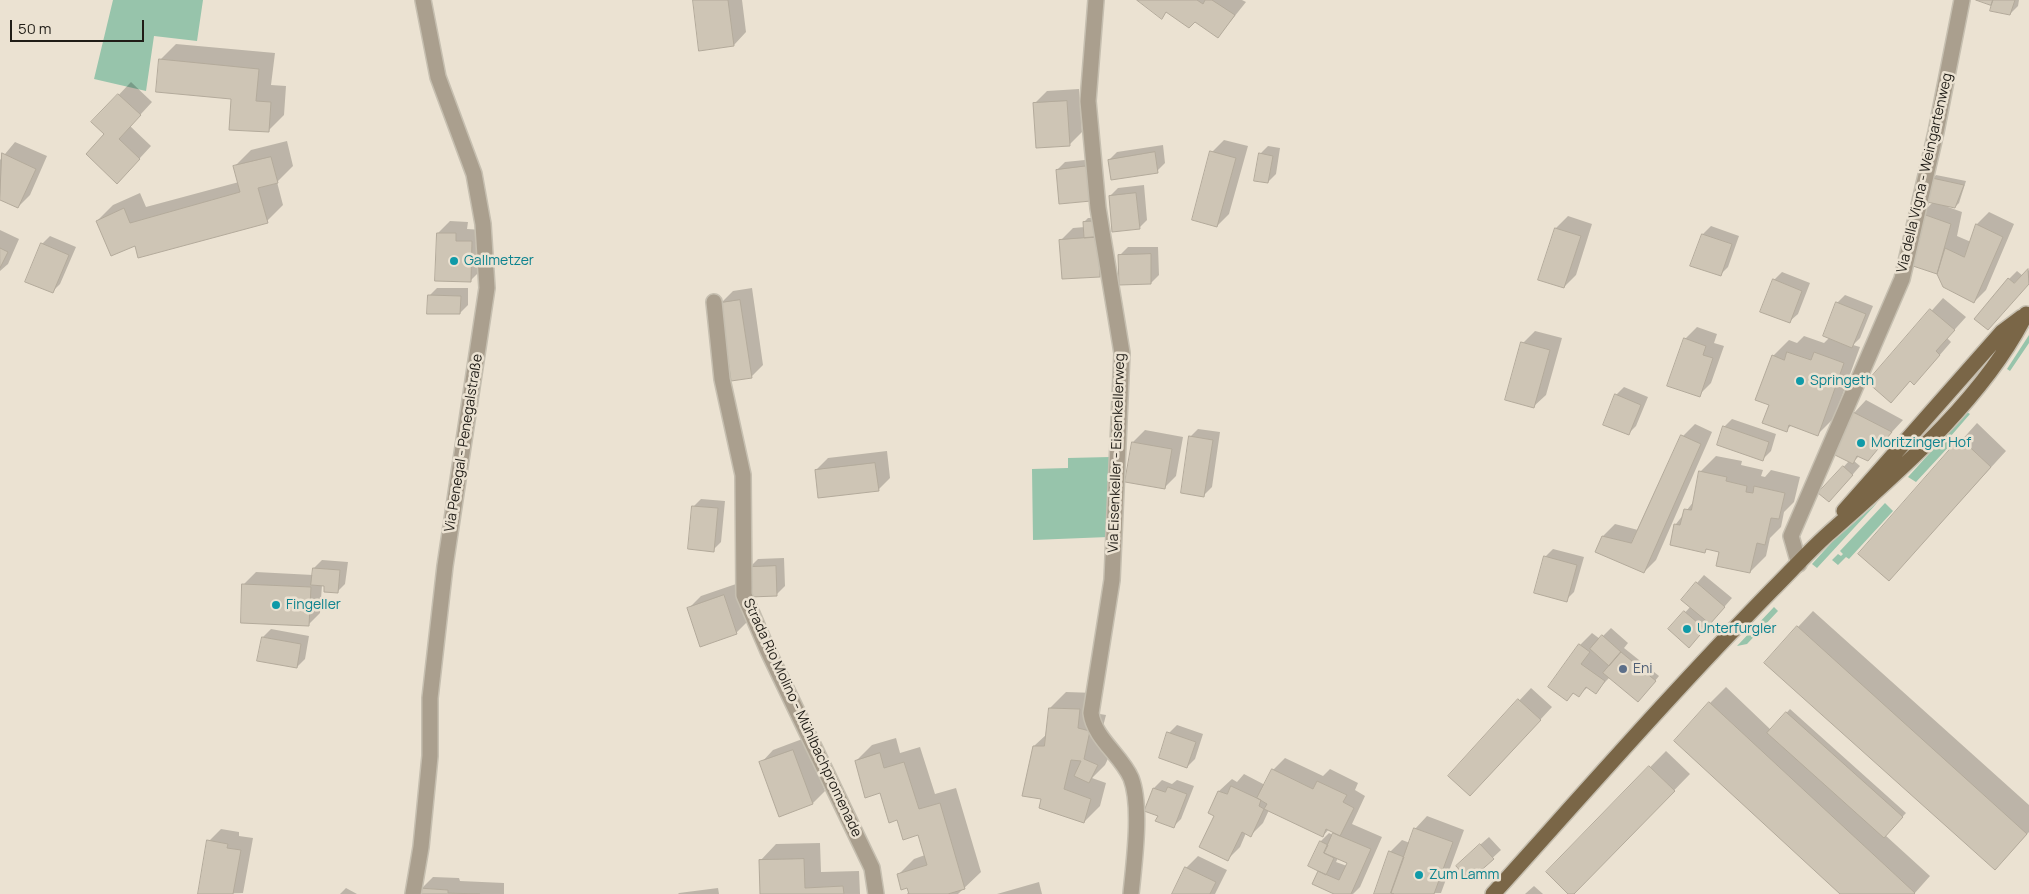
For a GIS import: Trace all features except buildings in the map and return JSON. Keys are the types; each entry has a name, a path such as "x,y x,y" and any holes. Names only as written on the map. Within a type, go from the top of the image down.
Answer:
{"main road":[{"path":"1493,894 1644,727 1799,564 1827,535 1872,497 1956,411 2004,353 2027,312"}],"street":[{"name":"Via Penegal - Penegalstraße","path":"413,894 421,847 430,756 430,698 445,566 487,288 483,224 474,174 438,77 423,0"},
{"name":"Via Eisenkeller - Eisenkellerweg","path":"1096,0 1088,101 1098,208 1122,353 1112,580 1091,713 1092,722 1119,757 1134,787 1135,853 1131,894"},
{"name":"Via della Vigna - Weingartenweg","path":"1799,564 1791,536 1902,279 1936,132 1962,0"},
{"name":"Strada Rio Molino - Mühlbachpromenade","path":"714,302 722,379 743,475 744,595 768,650 872,868 876,894"}],"green space":[{"path":"113,0 203,0 197,41 154,36 146,91 94,79"},
{"path":"2029,335 2029,343 2010,371 2007,369"},
{"path":"1967,412 1970,414 1950,437 1954,441 1916,482 1908,477"},
{"path":"1110,457 1108,537 1033,540 1032,469 1068,468 1068,458"},
{"path":"1878,502 1817,568 1812,564 1833,541"},
{"path":"1885,503 1893,511 1849,559 1846,557 1838,565 1832,560 1838,554 1841,556 1843,554 1840,551"},
{"path":"1774,607 1778,611 1747,644 1737,646"}],"place":[{"name":"Gallmetzer","path":"454,261"},
{"name":"Springeth","path":"1800,381"},
{"name":"Moritzinger Hof","path":"1861,443"},
{"name":"Fingeller","path":"276,605"},
{"name":"Unterfurgler","path":"1687,629"},
{"name":"Eni","path":"1623,669"},
{"name":"Zum Lamm","path":"1419,875"}]}
